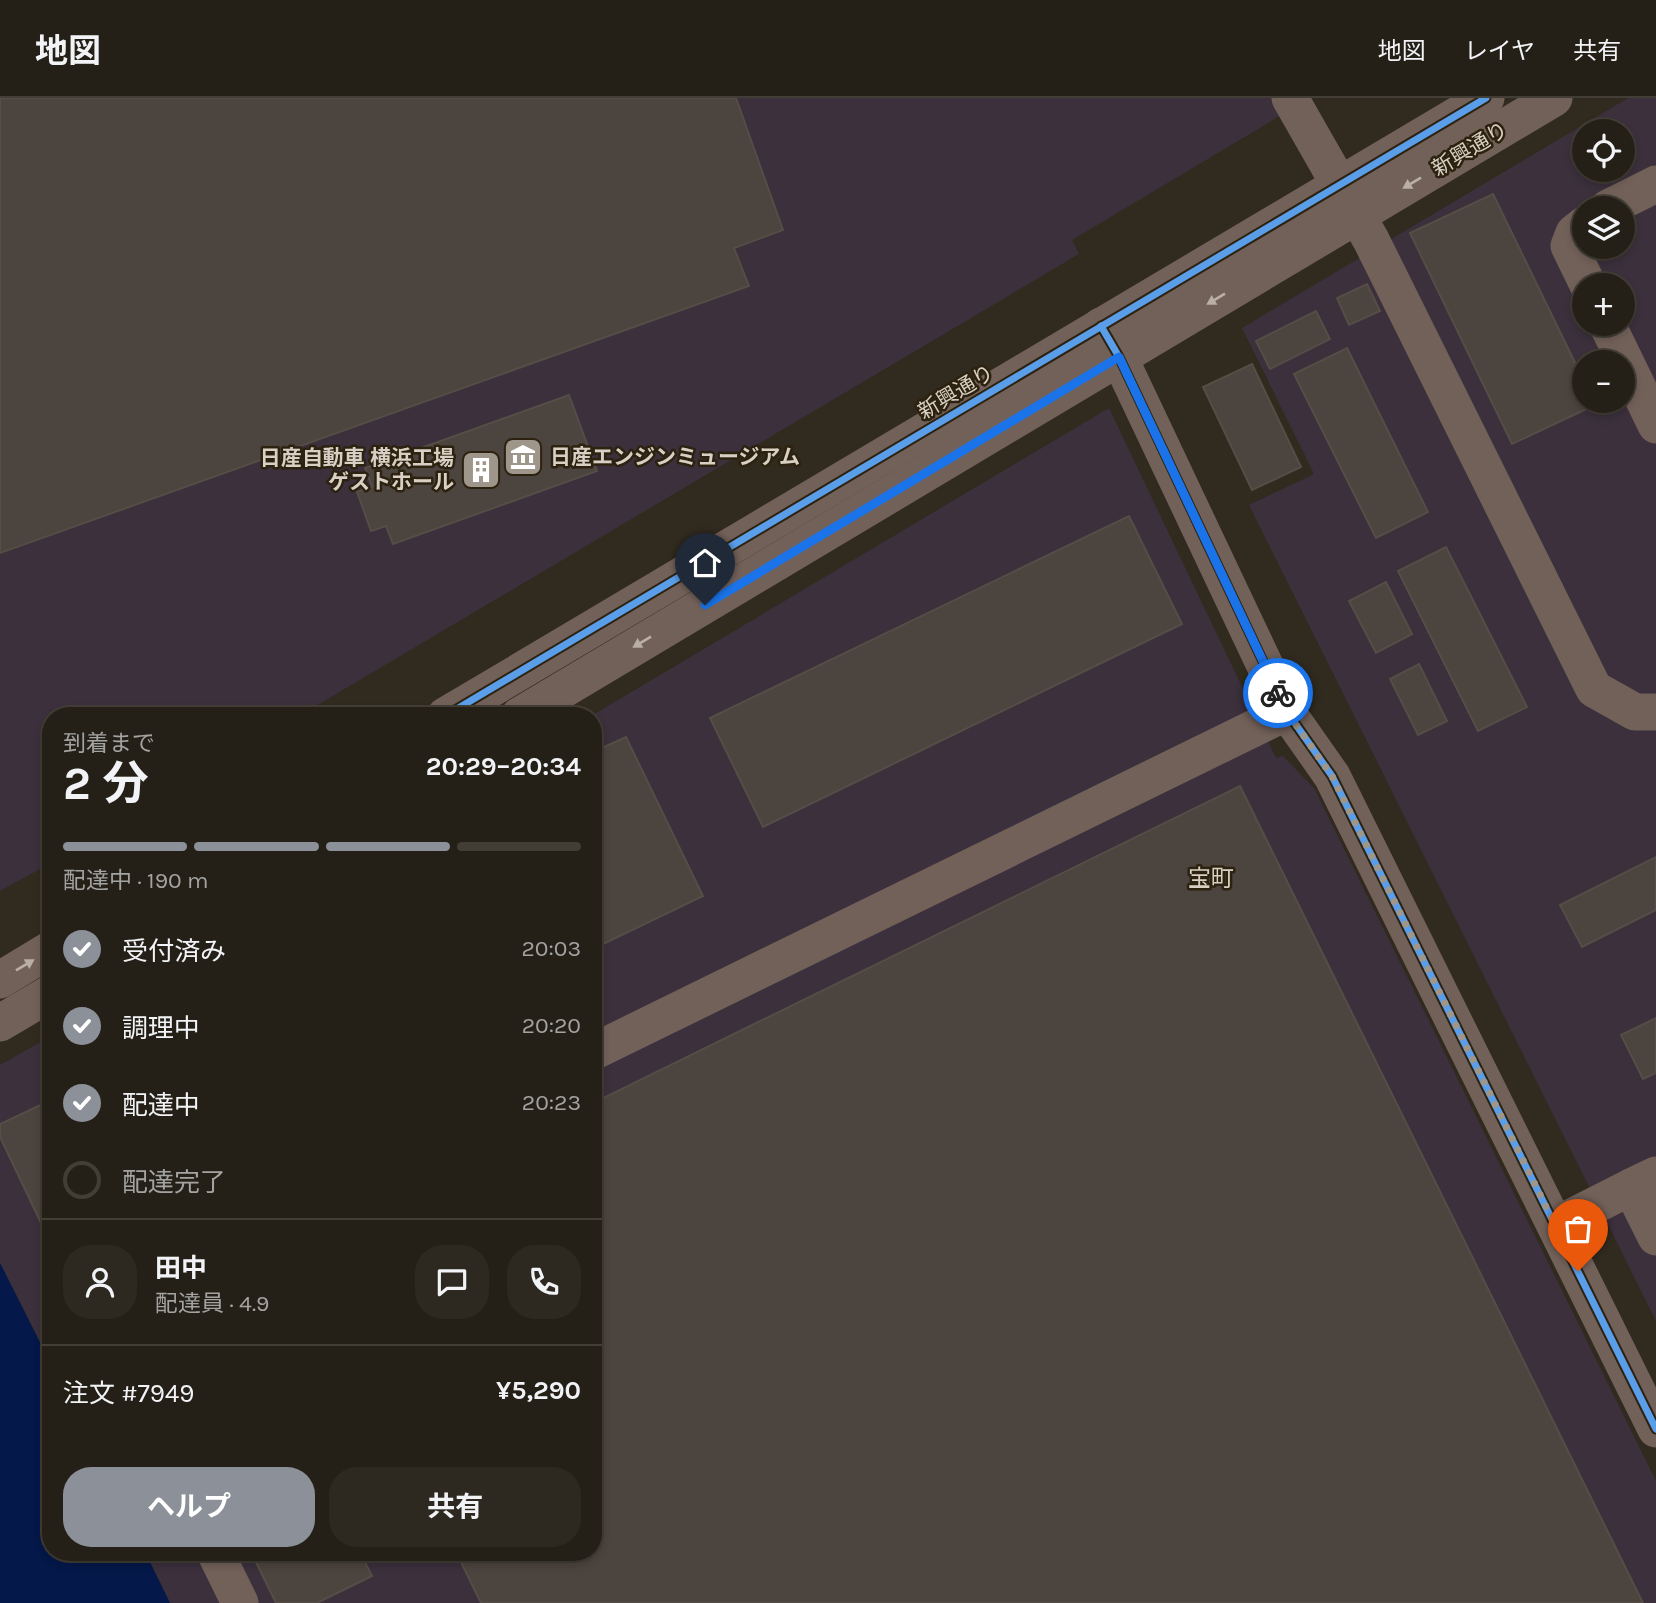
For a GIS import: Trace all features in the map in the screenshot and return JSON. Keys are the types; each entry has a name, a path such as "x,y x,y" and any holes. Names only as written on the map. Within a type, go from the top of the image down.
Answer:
{"street":[{"path":"1290,98 1358,216 1594,689 1635,712 1656,712"},
{"name":"新興通り","path":"533,707 1110,342 1340,185 1486,98"},
{"name":"新興通り","path":"461,707 1110,342 1358,216 1555,98"},
{"path":"1632,196 1656,184"},
{"path":"1613,336 1656,425"},
{"path":"1110,342 1287,712 1332,776 1656,1429"},
{"path":"602,1048 1287,712"},
{"path":"0,979 42,954"},
{"path":"0,1023 42,998"},
{"path":"1556,1225 1644,1181 1656,1237"},
{"path":"219,1561 240,1603"}],"shaded area":[{"path":"0,98 1310,98 1072,240 1079,254 314,707 42,707 42,868 0,891"},
{"path":"1628,98 1656,98 1656,1321 1249,505 1314,474 1242,328 1572,131 1572,182 1635,182 1635,119 1593,119"},
{"path":"1109,408 1276,758 1283,756 1314,788 1656,1481 1656,1603 170,1603 149,1561 602,1561 602,709"},
{"path":"42,1041 42,1346 0,1263 0,1065"}],"water":[{"path":"0,1263 42,1346 42,1561 149,1561 170,1603 0,1603"}],"building":[{"path":"0,98 736,98 783,230 734,248 749,286 0,553"},
{"path":"1493,194 1572,356 1572,413 1578,413 1512,444 1410,233"},
{"path":"1367,284 1380,311 1349,325 1337,298"},
{"path":"1316,311 1330,339 1270,369 1256,341"},
{"path":"1347,348 1428,512 1376,538 1294,374"},
{"path":"1252,364 1301,467 1252,490 1203,387"},
{"name":"日産自動車 横浜工場 ゲストホール","path":"569,395 597,471 393,544 386,526 371,531 357,492 372,487 365,468"},
{"path":"1129,516 1182,624 763,827 710,718"},
{"path":"1446,547 1527,707 1478,731 1398,571"},
{"path":"1386,582 1412,634 1376,653 1349,601"},
{"path":"1419,664 1447,721 1418,735 1390,679"},
{"path":"626,737 703,896 602,945 602,748"},
{"path":"1240,786 1643,1603 481,1603 460,1561 602,1561 602,1099"},
{"path":"1656,857 1656,910 1582,947 1560,905"},
{"path":"1656,1018 1656,1073 1643,1079 1621,1035"},
{"path":"42,1104 42,1225 0,1137 0,1124"},
{"path":"255,1561 364,1561 372,1576 317,1603 276,1603"}],"cycle path":[{"path":"460,707 1486,98"},
{"path":"1101,326 1119,357 1287,712 1332,776 1656,1429"}],"way so far":[{"path":"1278,693 1287,712 1332,776 1578,1271"}],"place":[{"name":"日産エンジンミュージアム","path":"523,457"},
{"name":"日産自動車 横浜工場 ゲストホール","path":"481,470"}],"district":[{"name":"宝町","path":"1211,878"}],"route":[{"path":"705,605 1119,357 1278,693"}]}
